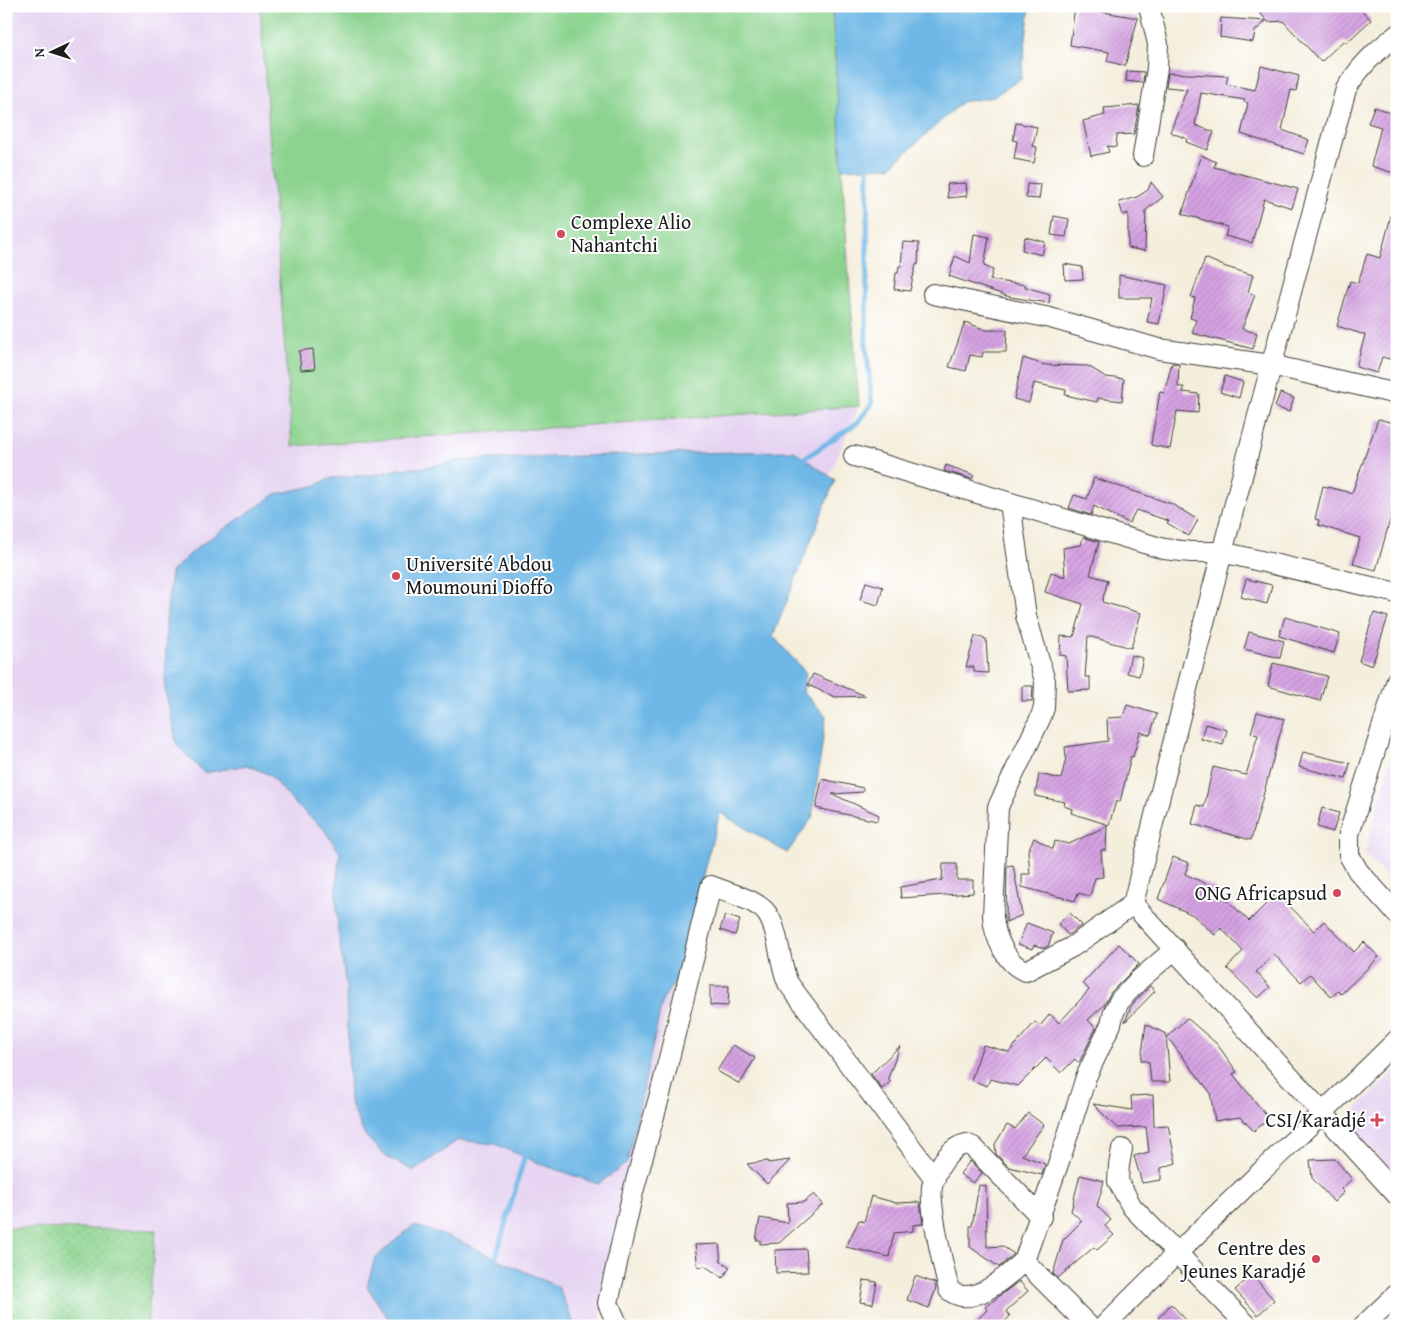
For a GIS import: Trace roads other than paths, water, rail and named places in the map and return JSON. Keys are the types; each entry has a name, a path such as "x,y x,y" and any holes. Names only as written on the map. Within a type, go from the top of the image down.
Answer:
{"street":[{"path":"1143,156 1157,68 1158,44 1149,6"},
{"path":"1010,503 1023,602 1046,691 1040,719 998,807 994,878 994,929 1009,957 1022,970 1030,971 1072,947 1133,904 1222,552 1346,89 1358,70 1374,53 1397,34"},
{"path":"933,294 1050,318 1159,349 1271,365 1397,394"},
{"path":"854,456 1164,549 1191,552 1222,552 1397,593"},
{"path":"1397,680 1349,834 1349,855 1358,871 1397,914"},
{"path":"618,1326 608,1303 633,1192 662,1088 711,886 754,903 764,910 771,919 782,970 788,983 935,1180"},
{"path":"1133,904 1176,949 1397,1195"},
{"path":"1041,1216 973,1148 966,1144 957,1145 950,1151 935,1180 932,1198 949,1290 956,1295 972,1296 1001,1281 1024,1261 1041,1216 1086,1077 1120,1000 1139,980 1176,949"},
{"path":"1104,1326 1176,1252 1397,1040"},
{"path":"1122,1149 1118,1165 1118,1181 1132,1207 1248,1326"},
{"path":"1024,1261 1089,1326"},
{"path":"1363,1326 1397,1294"}],"water":[{"path":"832,6 1030,6 1021,79 993,97 962,102 890,167 842,169"},
{"path":"794,451 835,480 773,636 806,673 803,692 826,716 812,818 787,853 720,813 705,866 684,971 663,998 627,1163 598,1184 543,1165 495,1144 458,1140 414,1171 385,1156 364,1134 350,1101 346,986 338,932 336,890 340,853 324,829 294,803 270,775 247,765 204,773 177,745 165,689 166,621 171,572 199,546 276,494 314,486 331,478 379,474 398,469 426,467 463,460"},
{"path":"414,1225 457,1240 558,1287 575,1326 393,1326 367,1286 375,1258"}],"waterway":[{"path":"799,462 857,423 872,404 866,343 868,162"},
{"path":"494,1264 526,1151"}],"place":[{"name":"Complexe Alio Nahantchi","path":"561,234"},
{"name":"Université Abdou Moumouni Dioffo","path":"396,576"},
{"name":"ONG Africapsud","path":"1337,893"},
{"name":"CSI/Karadjé","path":"1377,1120"},
{"name":"Centre des Jeunes Karadjé","path":"1316,1259"}]}
